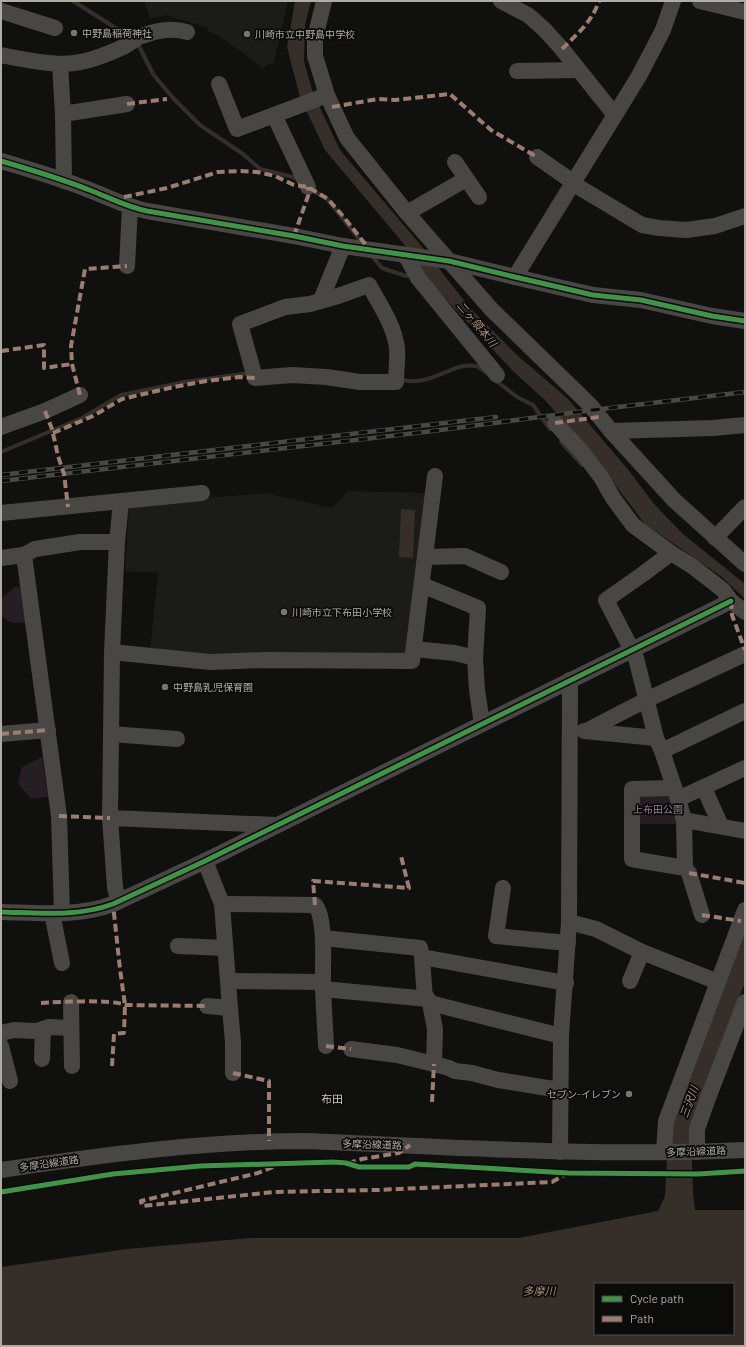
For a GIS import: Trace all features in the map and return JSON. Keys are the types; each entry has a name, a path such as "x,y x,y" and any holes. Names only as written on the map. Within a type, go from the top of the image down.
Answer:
{"street":[{"path":"324,1 315,38 315,56 323,97 347,138 443,260 590,405 611,431 674,500 745,564"},
{"path":"501,1 528,15 544,29 614,114"},
{"path":"514,277 646,63 663,30 673,1"},
{"path":"700,1 745,12"},
{"path":"1,11 55,28"},
{"path":"1,55 60,64 74,63 98,57 124,46 139,37 163,30 178,29 187,32"},
{"path":"60,64 63,114 64,181"},
{"path":"517,71 578,70"},
{"path":"219,84 237,129 323,97"},
{"path":"63,114 127,104"},
{"path":"274,115 308,187"},
{"path":"537,158 572,182 642,225 686,230 715,226 745,216"},
{"path":"1,162 64,181 130,207 343,246 443,260 593,295 641,300 712,316 745,321"},
{"path":"455,162 480,197"},
{"path":"407,213 466,179"},
{"path":"126,266 130,207"},
{"path":"321,300 338,296 369,285 386,315 395,336 397,350 396,382 360,382 326,377 292,375 255,378 240,324 285,307 310,304 321,300 343,246"},
{"path":"408,256 418,278 497,375"},
{"path":"1,427 45,411 80,395"},
{"path":"555,423 582,452 602,477 613,498 634,525 670,553 698,571 723,590 731,601 745,612"},
{"path":"611,431 713,428 745,425"},
{"path":"112,652 210,662 265,660 412,661 435,476"},
{"path":"1,513 202,493"},
{"path":"118,901 115,887 110,818 112,652 117,542 121,502"},
{"path":"715,538 745,506"},
{"path":"1,558 24,555 35,549 80,542 117,542"},
{"path":"670,553 606,600 636,658 659,744 684,820 685,868 689,873 702,915"},
{"path":"24,555 59,816 57,913 62,963"},
{"path":"425,557 465,556 501,572"},
{"path":"422,585 478,608 475,658 477,690 482,724"},
{"path":"1,912 57,913 98,910 113,904 205,861 731,601"},
{"path":"414,649 455,653 475,658"},
{"path":"586,731 646,700 745,654"},
{"path":"560,1152 561,1036 566,983 569,922 570,680"},
{"path":"569,733 586,731 659,744 745,712"},
{"path":"1,734 48,730"},
{"path":"111,734 177,739"},
{"path":"685,868 632,859 632,789 676,794 704,788 745,768"},
{"path":"704,788 721,826"},
{"path":"110,818 278,825"},
{"path":"684,820 745,831"},
{"path":"205,861 222,904 233,1042 233,1073"},
{"path":"503,888 496,936 568,943"},
{"path":"222,904 315,905 319,909 323,938 323,986 326,1046"},
{"path":"665,1152 666,1121 745,910"},
{"path":"569,922 596,929 642,952 718,982"},
{"path":"323,938 420,948 428,1001 435,1029 434,1064"},
{"path":"178,946 225,950"},
{"path":"630,981 642,952"},
{"path":"422,957 566,983"},
{"path":"229,981 323,986 428,1001 561,1036"},
{"path":"71,1002 72,1066"},
{"path":"695,1152 697,1129 745,1002"},
{"path":"208,1006 230,1008"},
{"path":"1,1033 14,1030 37,1031 49,1027 71,1028"},
{"path":"42,1059 43,1029"},
{"path":"1,1046 10,1081"},
{"path":"351,1049 397,1055 449,1068 455,1071 560,1090"},
{"name":"多摩沿線道路","path":"1,1170 126,1152 269,1141 306,1141 560,1152 695,1152 745,1150"}],"shaded area":[{"name":"川崎市立中野島中学校","path":"144,1 288,1 274,62 262,68 219,36 207,31 209,28 166,15 150,19"},
{"name":"川崎市立下布田小学校","path":"348,491 428,493 410,652 404,657 212,657 150,651 158,573 125,571 129,505 265,493 332,508"}],"green space":[{"path":"15,587 20,587 26,622 13,623 7,621 1,616 1,598"},
{"path":"42,757 48,797 31,799 18,783 22,767"},
{"name":"上布田公園","path":"671,793 678,824 637,824 637,795"}],"water":[{"name":"二ヶ領本川","path":"295,1 311,1 305,25 304,61 313,93 340,150 419,243 469,307 517,355 568,399 630,472 654,504 683,534 745,584 745,599 722,577 645,524 591,453 546,401 514,372 427,279 403,243 325,150 300,97 287,47"},
{"path":"401,509 415,510 413,558 399,557"},
{"name":"多摩川","path":"745,924 745,982 691,1125 693,1194 695,1210 745,1210 745,1346 1,1346 1,1267 127,1249 250,1238 519,1238 658,1211 665,1196 671,1111"}],"waterway":[{"path":"73,1 130,37"},
{"path":"137,42 153,74 173,98 200,125 243,154 260,169 293,177 300,181"},
{"path":"310,189 327,199 363,244"},
{"path":"372,256 382,268 406,276 412,275"},
{"path":"399,379 411,381 421,380 431,378 458,367 467,366 476,366 487,373"},
{"path":"1,452 82,418 121,395 185,382 249,373"},
{"path":"495,380 517,397 533,405 550,429"},
{"path":"561,442 582,465"}],"railway":[{"path":"1,481 425,432 745,392"},
{"path":"1,475 496,417"}],"marked path":[{"path":"562,49 588,21 599,1"},
{"path":"332,107 378,99 395,100 450,94 491,130 537,157"},
{"path":"127,104 167,99"},
{"path":"124,197 167,188 218,172 257,172 275,176 294,185 308,187 328,199 369,249"},
{"path":"294,236 308,196 308,187"},
{"path":"80,395 72,364 71,346 85,269 127,266"},
{"path":"1,351 44,345 44,368 72,364"},
{"path":"53,433 93,416 122,399 206,381 239,377 255,378"},
{"path":"45,411 52,429 64,474 68,507"},
{"path":"555,423 599,417"},
{"path":"731,601 732,615 745,650"},
{"path":"1,734 48,730"},
{"path":"59,816 110,818"},
{"path":"315,905 313,881 409,888 401,856"},
{"path":"689,873 745,883"},
{"path":"112,1066 114,1034 124,1033 125,1005 113,904"},
{"path":"702,915 741,921"},
{"path":"41,1003 98,1001 125,1005 207,1006"},
{"path":"326,1046 351,1049"},
{"path":"432,1102 434,1064"},
{"path":"233,1073 269,1081 269,1141"},
{"path":"348,1163 362,1159 399,1153 410,1145"},
{"path":"273,1167 258,1173 141,1201 142,1206 274,1192 377,1190 552,1182 566,1174"}],"cycle path":[{"path":"1,161 36,171 126,205 147,211 294,236 343,246 449,261 593,295 641,300 712,316 745,321"},
{"path":"1,912 72,913 113,904 205,861 731,601"},
{"path":"1,1192 113,1174 200,1166 334,1162 346,1163 359,1167 409,1167 415,1164 568,1173 698,1174 745,1171"}],"place":[{"name":"中野島稲荷神社","path":"74,33"},
{"name":"川崎市立中野島中学校","path":"247,34"},
{"name":"川崎市立下布田小学校","path":"284,612"},
{"name":"中野島乳児保育園","path":"165,687"},
{"name":"セブン-イレブン","path":"629,1094"}],"district":[{"name":"布田","path":"332,1099"}],"water label":[{"name":"三沢川","path":"689,1102"}]}
